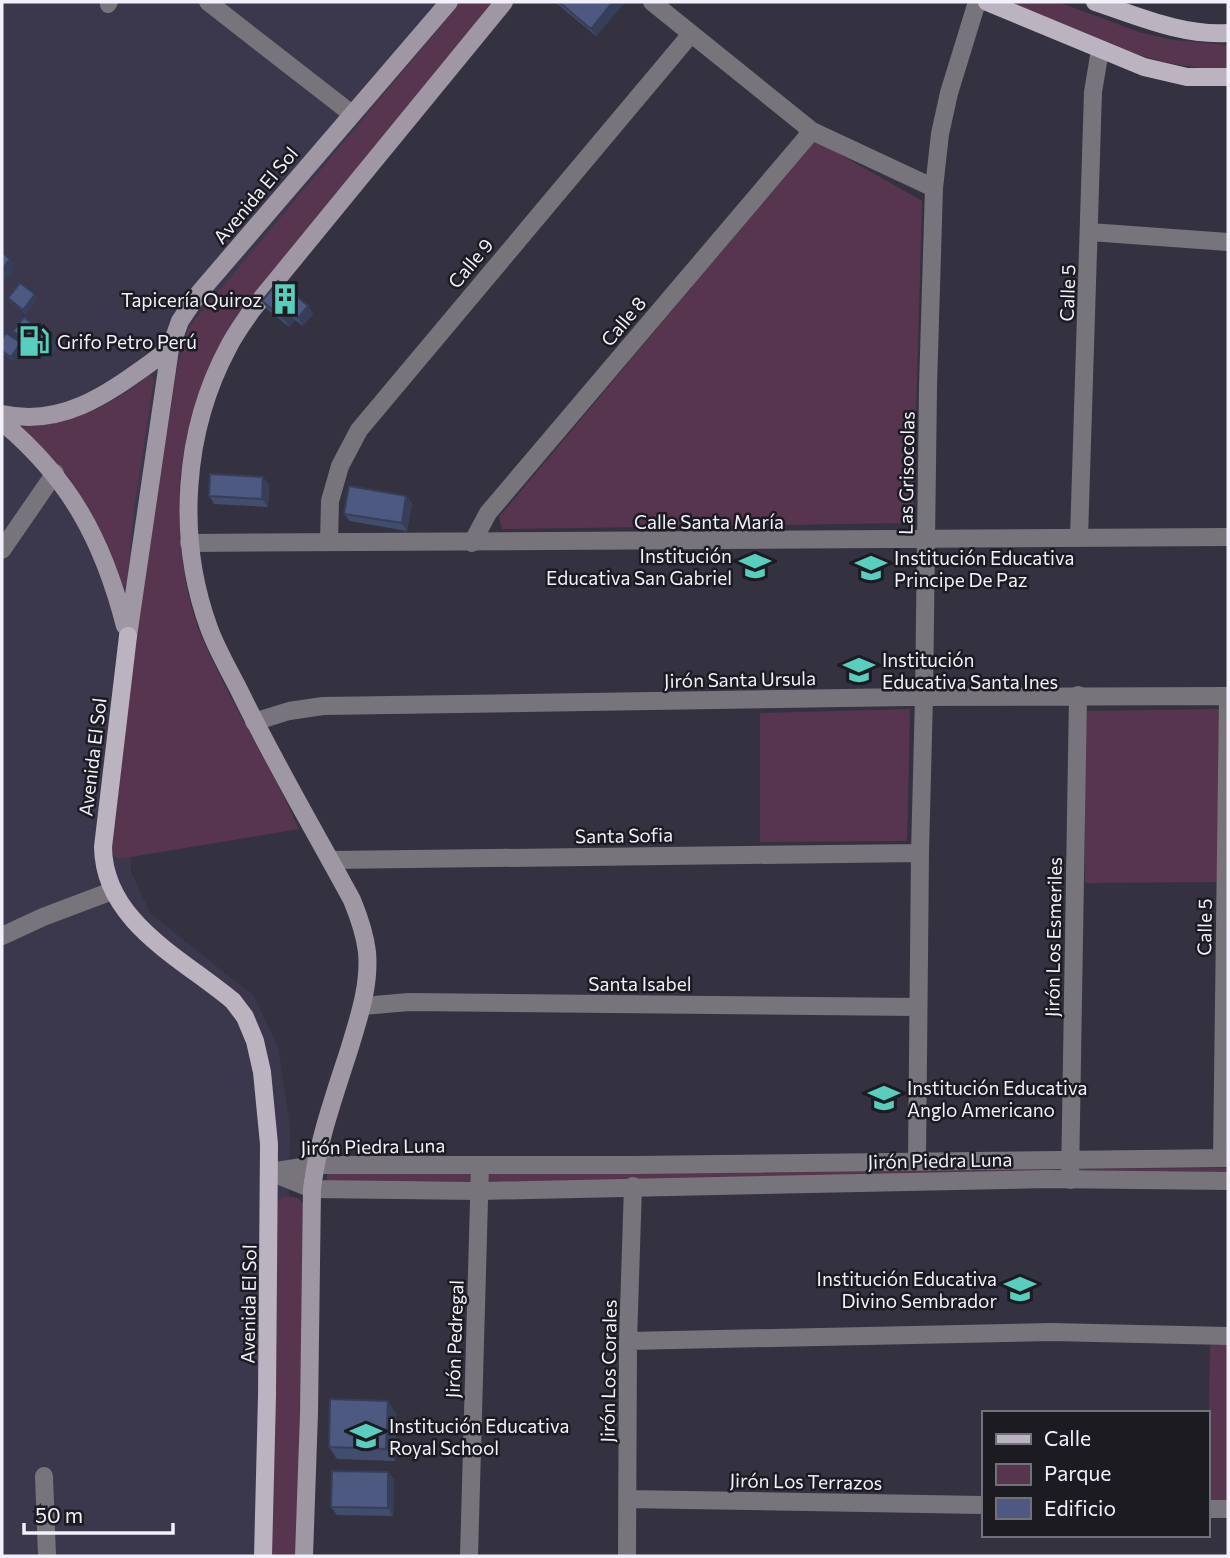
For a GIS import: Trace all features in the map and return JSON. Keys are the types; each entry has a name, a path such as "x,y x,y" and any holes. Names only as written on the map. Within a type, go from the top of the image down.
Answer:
{"main road":[{"name":"Avenida El Sol","path":"263,1556 270,1172 262,1072 255,1041 245,1017 233,1001 131,920 112,891 103,865 128,636 161,398 170,349 180,321 199,293 449,2"},
{"path":"304,1556 312,1189 315,1165 363,1006 367,952 362,925 330,860 254,722 209,629 189,544 191,460 213,380 229,346 252,310 504,2"},
{"path":"987,2 1144,67 1187,77 1228,77"},
{"path":"1095,2 1161,24 1196,32 1228,33"},
{"path":"2,414 36,417 79,406 117,388 170,349"},
{"path":"2,422 55,472 94,535 120,605 128,636"}],"street":[{"path":"208,2 352,114"},
{"path":"652,2 812,131 934,188"},
{"name":"Las Grisocolas","path":"917,1161 919,853 925,697 928,387 934,188 946,103 977,2"},
{"name":"Calle 9","path":"329,542 330,501 340,466 359,430 691,34"},
{"name":"Calle 5","path":"1079,538 1093,92 1100,50"},
{"name":"Calle 8","path":"471,543 488,513 812,131"},
{"path":"1090,232 1228,242"},
{"path":"2,550 55,472"},
{"name":"Calle Santa María","path":"189,544 1228,537"},
{"name":"Jirón Santa Ursula","path":"254,722 289,711 323,706 1078,695 1228,696"},
{"name":"Jirón Los Esmeriles","path":"1070,1180 1078,695"},
{"name":"Calle 5","path":"1225,1158 1228,696"},
{"name":"Santa Sofia","path":"330,860 919,853"},
{"path":"2,936 112,891"},
{"name":"Santa Isabel","path":"363,1006 422,1002 918,1007"},
{"name":"Jirón Piedra Luna","path":"270,1172 315,1165 1225,1158"},
{"name":"Jirón Pedregal","path":"469,1556 480,1165"},
{"name":"Jirón Piedra Luna","path":"270,1172 312,1189 480,1191 633,1186 1070,1180 1228,1181"},
{"name":"Jirón Los Corales","path":"627,1556 628,1341 633,1186"},
{"path":"628,1341 1051,1332 1228,1336"},
{"path":"44,1475 47,1556"},
{"name":"Jirón Los Terrazos","path":"627,1499 982,1505"},
{"path":"1209,1509 1228,1509"}],"shaded area":[{"path":"2,2 476,2 244,282 182,413 133,753 131,871 150,913 254,996 278,1047 290,1125 285,1556 2,1556"}],"green space":[{"path":"461,2 495,2 241,310 209,369 197,399 183,459 179,523 182,557 193,613 216,667 299,829 118,859 108,850 151,531 178,363 189,327"},
{"path":"1009,2 1058,2 1142,33 1174,40 1228,45 1228,69 1171,63 1116,48"},
{"path":"815,140 922,201 913,523 502,529 499,517"},
{"path":"150,374 154,380 134,508 127,583 124,589 84,501 61,468 21,428 71,418 96,409 130,390"},
{"path":"910,709 907,841 760,842 760,713"},
{"path":"1219,709 1217,882 1085,883 1085,711"},
{"path":"1228,1168 1228,1178 327,1182 327,1172"},
{"path":"283,1196 298,1198 304,1205 297,1556 269,1556 276,1204"},
{"path":"1210,1345 1228,1345 1228,1502 1209,1501"}],"building":[{"path":"559,2 613,2 591,29"},
{"path":"2,252 10,259 2,269"},
{"name":"Tapicería Quiroz","path":"278,281 308,306 298,318 290,312 284,319 262,301"},
{"path":"20,283 35,294 23,310 8,298"},
{"path":"24,317 54,342 44,356 13,331"},
{"path":"6,333 21,343 11,357 2,351 2,339"},
{"path":"210,474 263,477 262,499 209,496"},
{"path":"349,486 406,496 402,523 344,514"},
{"name":"Institución Educativa Royal School","path":"330,1399 388,1401 386,1449 329,1447"},
{"path":"332,1471 388,1472 388,1508 331,1507"}],"place":[{"name":"Tapicería Quiroz","path":"285,299"},
{"name":"Grifo Petro Perú","path":"34,341"},
{"name":"Institución Educativa San Gabriel","path":"755,566"},
{"name":"Institución Educativa Principe De Paz","path":"871,568"},
{"name":"Institución Educativa Santa Ines","path":"859,670"},
{"name":"Institución Educativa Anglo Americano","path":"884,1098"},
{"name":"Institución Educativa Divino Sembrador","path":"1020,1289"},
{"name":"Institución Educativa Royal School","path":"366,1436"}]}
